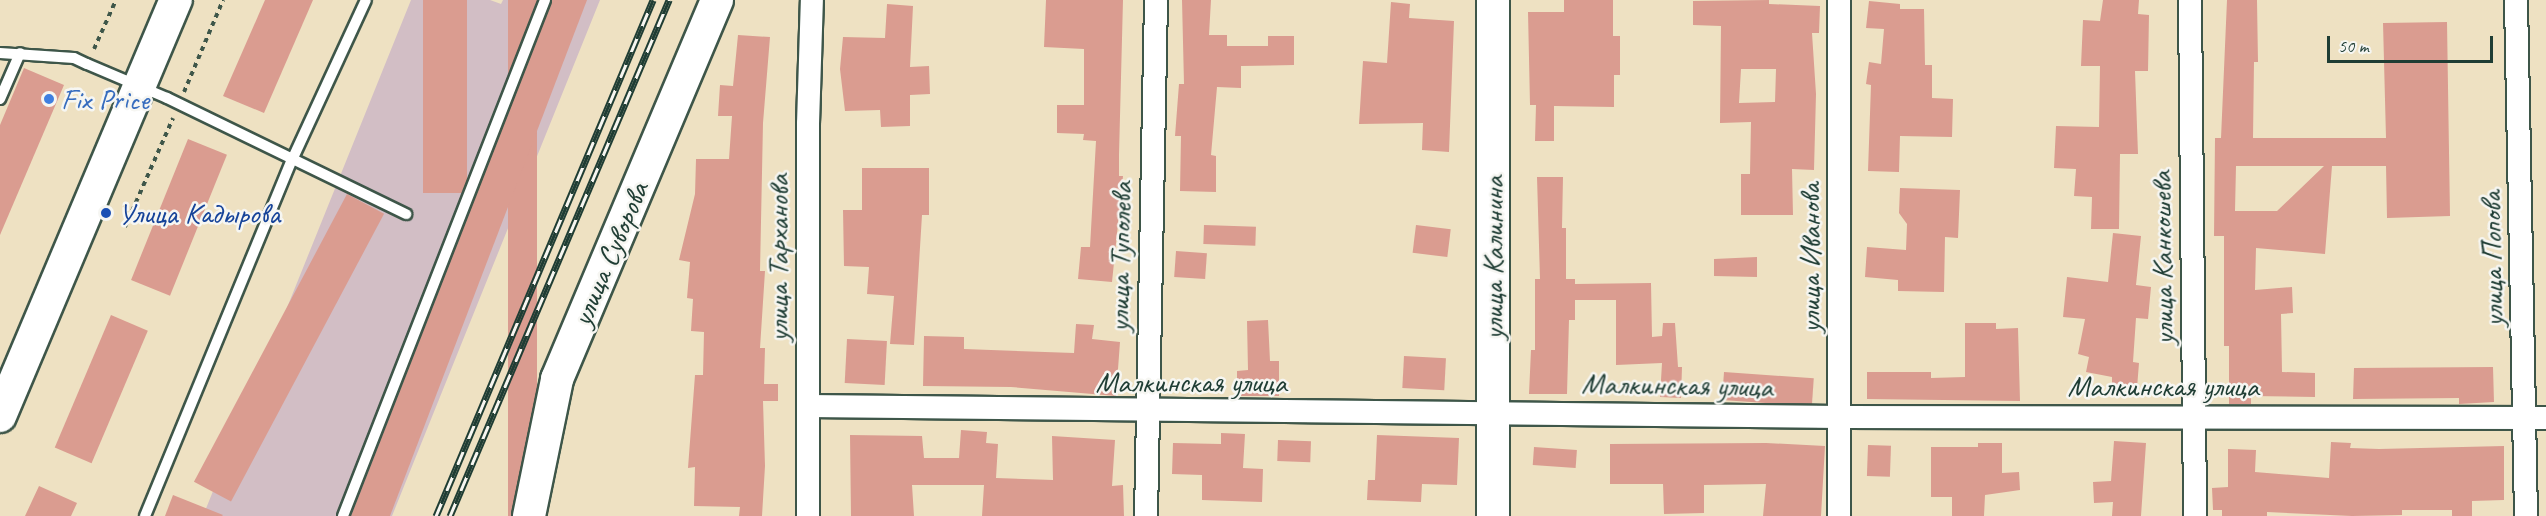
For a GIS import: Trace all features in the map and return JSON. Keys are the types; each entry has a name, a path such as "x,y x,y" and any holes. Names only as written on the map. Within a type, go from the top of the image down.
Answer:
{"street":[{"path":"0,416 176,0"},
{"name":"улица Суворова","path":"529,516 557,379 717,0"},
{"name":"улица Тарханова","path":"808,516 808,124 812,0"},
{"name":"улица Туполева","path":"1146,516 1146,412 1156,0"},
{"name":"улица Калинина","path":"1493,0 1493,516"},
{"name":"улица Иванова","path":"1839,0 1839,516"},
{"name":"улица Канкошева","path":"2190,0 2195,516"},
{"name":"улица Попова","path":"2516,0 2536,418 2526,516"},
{"name":"Малкинская улица","path":"808,406 1146,412 1840,417 2194,415 2536,418"}],"lane":[{"path":"145,516 292,160 366,0"},
{"path":"344,516 545,0"},
{"path":"0,53 74,58 140,87 406,214"},
{"path":"0,99 20,53"}],"path":[{"path":"87,64 116,0"}],"shaded area":[{"path":"411,0 490,0 501,4 503,0 600,0 392,516 203,516"}],"building":[{"path":"265,0 313,0 264,113 223,96"},
{"path":"423,0 467,0 467,193 423,193"},
{"path":"508,0 537,0 537,516 508,516"},
{"path":"552,0 587,0 390,516 351,516"},
{"path":"1046,0 1123,0 1119,176 1123,176 1112,282 1078,279 1081,247 1090,247 1096,141 1083,140 1084,134 1057,133 1057,105 1084,105 1084,49 1044,47"},
{"path":"1182,0 1211,0 1209,35 1227,35 1227,46 1268,46 1268,36 1294,36 1294,65 1241,66 1241,88 1217,87 1211,155 1216,156 1216,192 1180,191 1181,136 1175,136 1179,84 1184,84"},
{"path":"1564,0 1613,0 1613,36 1620,36 1620,75 1614,75 1614,107 1554,106 1554,141 1535,141 1536,105 1530,105 1528,12 1564,12"},
{"path":"1769,0 1769,4 1820,6 1819,33 1812,33 1816,94 1814,170 1792,169 1793,215 1741,215 1741,174 1750,174 1751,122 1720,123 1721,26 1693,25 1693,1","holes":["1741,69 1776,69 1775,102 1739,103"]},
{"path":"2103,0 2139,0 2138,14 2149,15 2148,71 2135,71 2138,154 2120,154 2119,229 2091,229 2092,197 2074,196 2076,169 2054,168 2056,126 2099,127 2100,66 2081,66 2083,20 2100,21"},
{"path":"2227,0 2257,0 2258,62 2254,62 2253,138 2386,138 2383,23 2447,22 2450,216 2387,218 2386,166 2332,166 2325,254 2256,248 2255,290 2292,287 2293,313 2281,314 2282,372 2315,373 2315,397 2251,396 2251,404 2229,404 2229,346 2224,346 2224,236 2214,236 2215,138 2221,138","holes":["2236,166 2324,166 2277,211 2235,211"]},
{"path":"1869,1 1900,4 1900,9 1924,9 1925,65 1932,65 1932,98 1953,99 1952,137 1900,136 1899,172 1868,171 1871,85 1866,84 1869,62 1881,64 1884,29 1866,28"},
{"path":"1391,2 1410,4 1409,18 1454,21 1449,152 1422,150 1423,123 1359,124 1363,61 1387,63"},
{"path":"887,4 913,6 910,67 929,66 930,94 910,95 910,126 881,127 880,110 845,111 840,69 843,37 885,38"},
{"path":"738,35 770,37 763,123 760,271 765,271 760,348 765,348 764,384 778,384 778,401 763,401 765,466 762,516 739,516 740,507 694,506 695,467 688,468 695,375 703,375 704,332 691,331 693,299 687,298 690,262 679,260 695,194 696,159 729,159 732,116 718,116 720,85 733,86"},
{"path":"24,68 64,85 0,235 0,125"},
{"path":"188,139 227,155 170,296 131,280"},
{"path":"862,168 929,168 929,215 922,215 914,345 890,344 894,296 867,294 869,267 844,266 843,210 862,210"},
{"path":"1537,177 1563,177 1562,228 1566,228 1566,279 1575,279 1575,284 1651,283 1652,337 1662,336 1663,323 1675,323 1678,367 1682,367 1681,398 1660,397 1662,363 1616,365 1616,300 1575,300 1575,320 1569,320 1567,394 1529,394 1531,350 1535,350 1535,279 1540,279"},
{"path":"1900,188 1960,190 1958,238 1945,237 1944,292 1898,291 1898,280 1865,277 1867,247 1906,250 1907,224 1899,213"},
{"path":"347,194 384,214 231,502 194,482"},
{"path":"1204,225 1256,227 1255,246 1203,244"},
{"path":"1416,225 1451,229 1447,257 1413,253"},
{"path":"2113,233 2141,236 2136,285 2151,287 2148,319 2136,318 2133,362 2139,363 2137,388 2112,386 2112,377 2086,372 2089,357 2078,354 2085,319 2063,317 2067,277 2108,282"},
{"path":"1176,251 1207,253 1205,279 1174,277"},
{"path":"1757,257 1757,277 1714,276 1714,259"},
{"path":"111,315 148,331 92,463 55,448"},
{"path":"1268,320 1270,361 1279,361 1279,396 1237,396 1237,371 1248,370 1247,321"},
{"path":"1965,323 1996,323 1996,329 2018,328 2020,401 1867,399 1867,372 1931,372 1931,378 1965,377"},
{"path":"1076,324 1094,325 1092,339 1120,342 1116,396 1011,387 923,386 924,336 964,337 964,349 1074,353"},
{"path":"847,339 887,341 885,385 845,383"},
{"path":"1404,356 1446,358 1444,390 1402,388"},
{"path":"2493,367 2494,402 2459,404 2459,398 2353,399 2354,368"},
{"path":"1724,372 1814,378 1812,406 1722,400"},
{"path":"961,430 987,432 986,443 998,444 996,478 1053,480 1052,436 1115,440 1112,486 1123,485 1124,516 982,516 984,485 912,485 914,516 851,516 850,435 922,436 924,458 959,458"},
{"path":"1221,433 1245,434 1243,468 1263,469 1262,502 1202,500 1202,475 1172,474 1173,443 1221,444"},
{"path":"1377,435 1459,438 1457,485 1422,484 1421,502 1367,500 1368,480 1375,480"},
{"path":"1278,440 1311,441 1310,462 1277,461"},
{"path":"2114,441 2146,443 2141,516 2112,516 2113,502 2094,503 2093,482 2111,481"},
{"path":"2331,442 2351,443 2350,448 2379,449 2504,446 2504,500 2472,501 2472,516 2452,516 2452,510 2402,510 2402,515 2352,516 2267,512 2267,516 2222,516 2222,510 2213,510 2212,488 2228,487 2228,449 2256,450 2255,472 2329,478"},
{"path":"1766,443 1825,446 1821,516 1763,516 1766,484 1704,485 1704,513 1664,514 1663,484 1610,484 1610,444"},
{"path":"1978,443 2002,443 2002,473 2019,472 2020,490 1985,495 1984,516 1952,516 1952,497 1931,497 1931,447 1978,447"},
{"path":"1868,445 1891,446 1890,477 1867,476"},
{"path":"1534,447 1577,450 1576,468 1533,465"},
{"path":"39,486 77,503 71,516 25,516"},
{"path":"173,495 223,515 165,516"}],"railway":[{"path":"436,516 653,0"},
{"path":"450,516 669,0"}],"place":[{"name":"Fix Price","path":"49,99"},
{"name":"Улица Кадырова","path":"106,213"}]}
